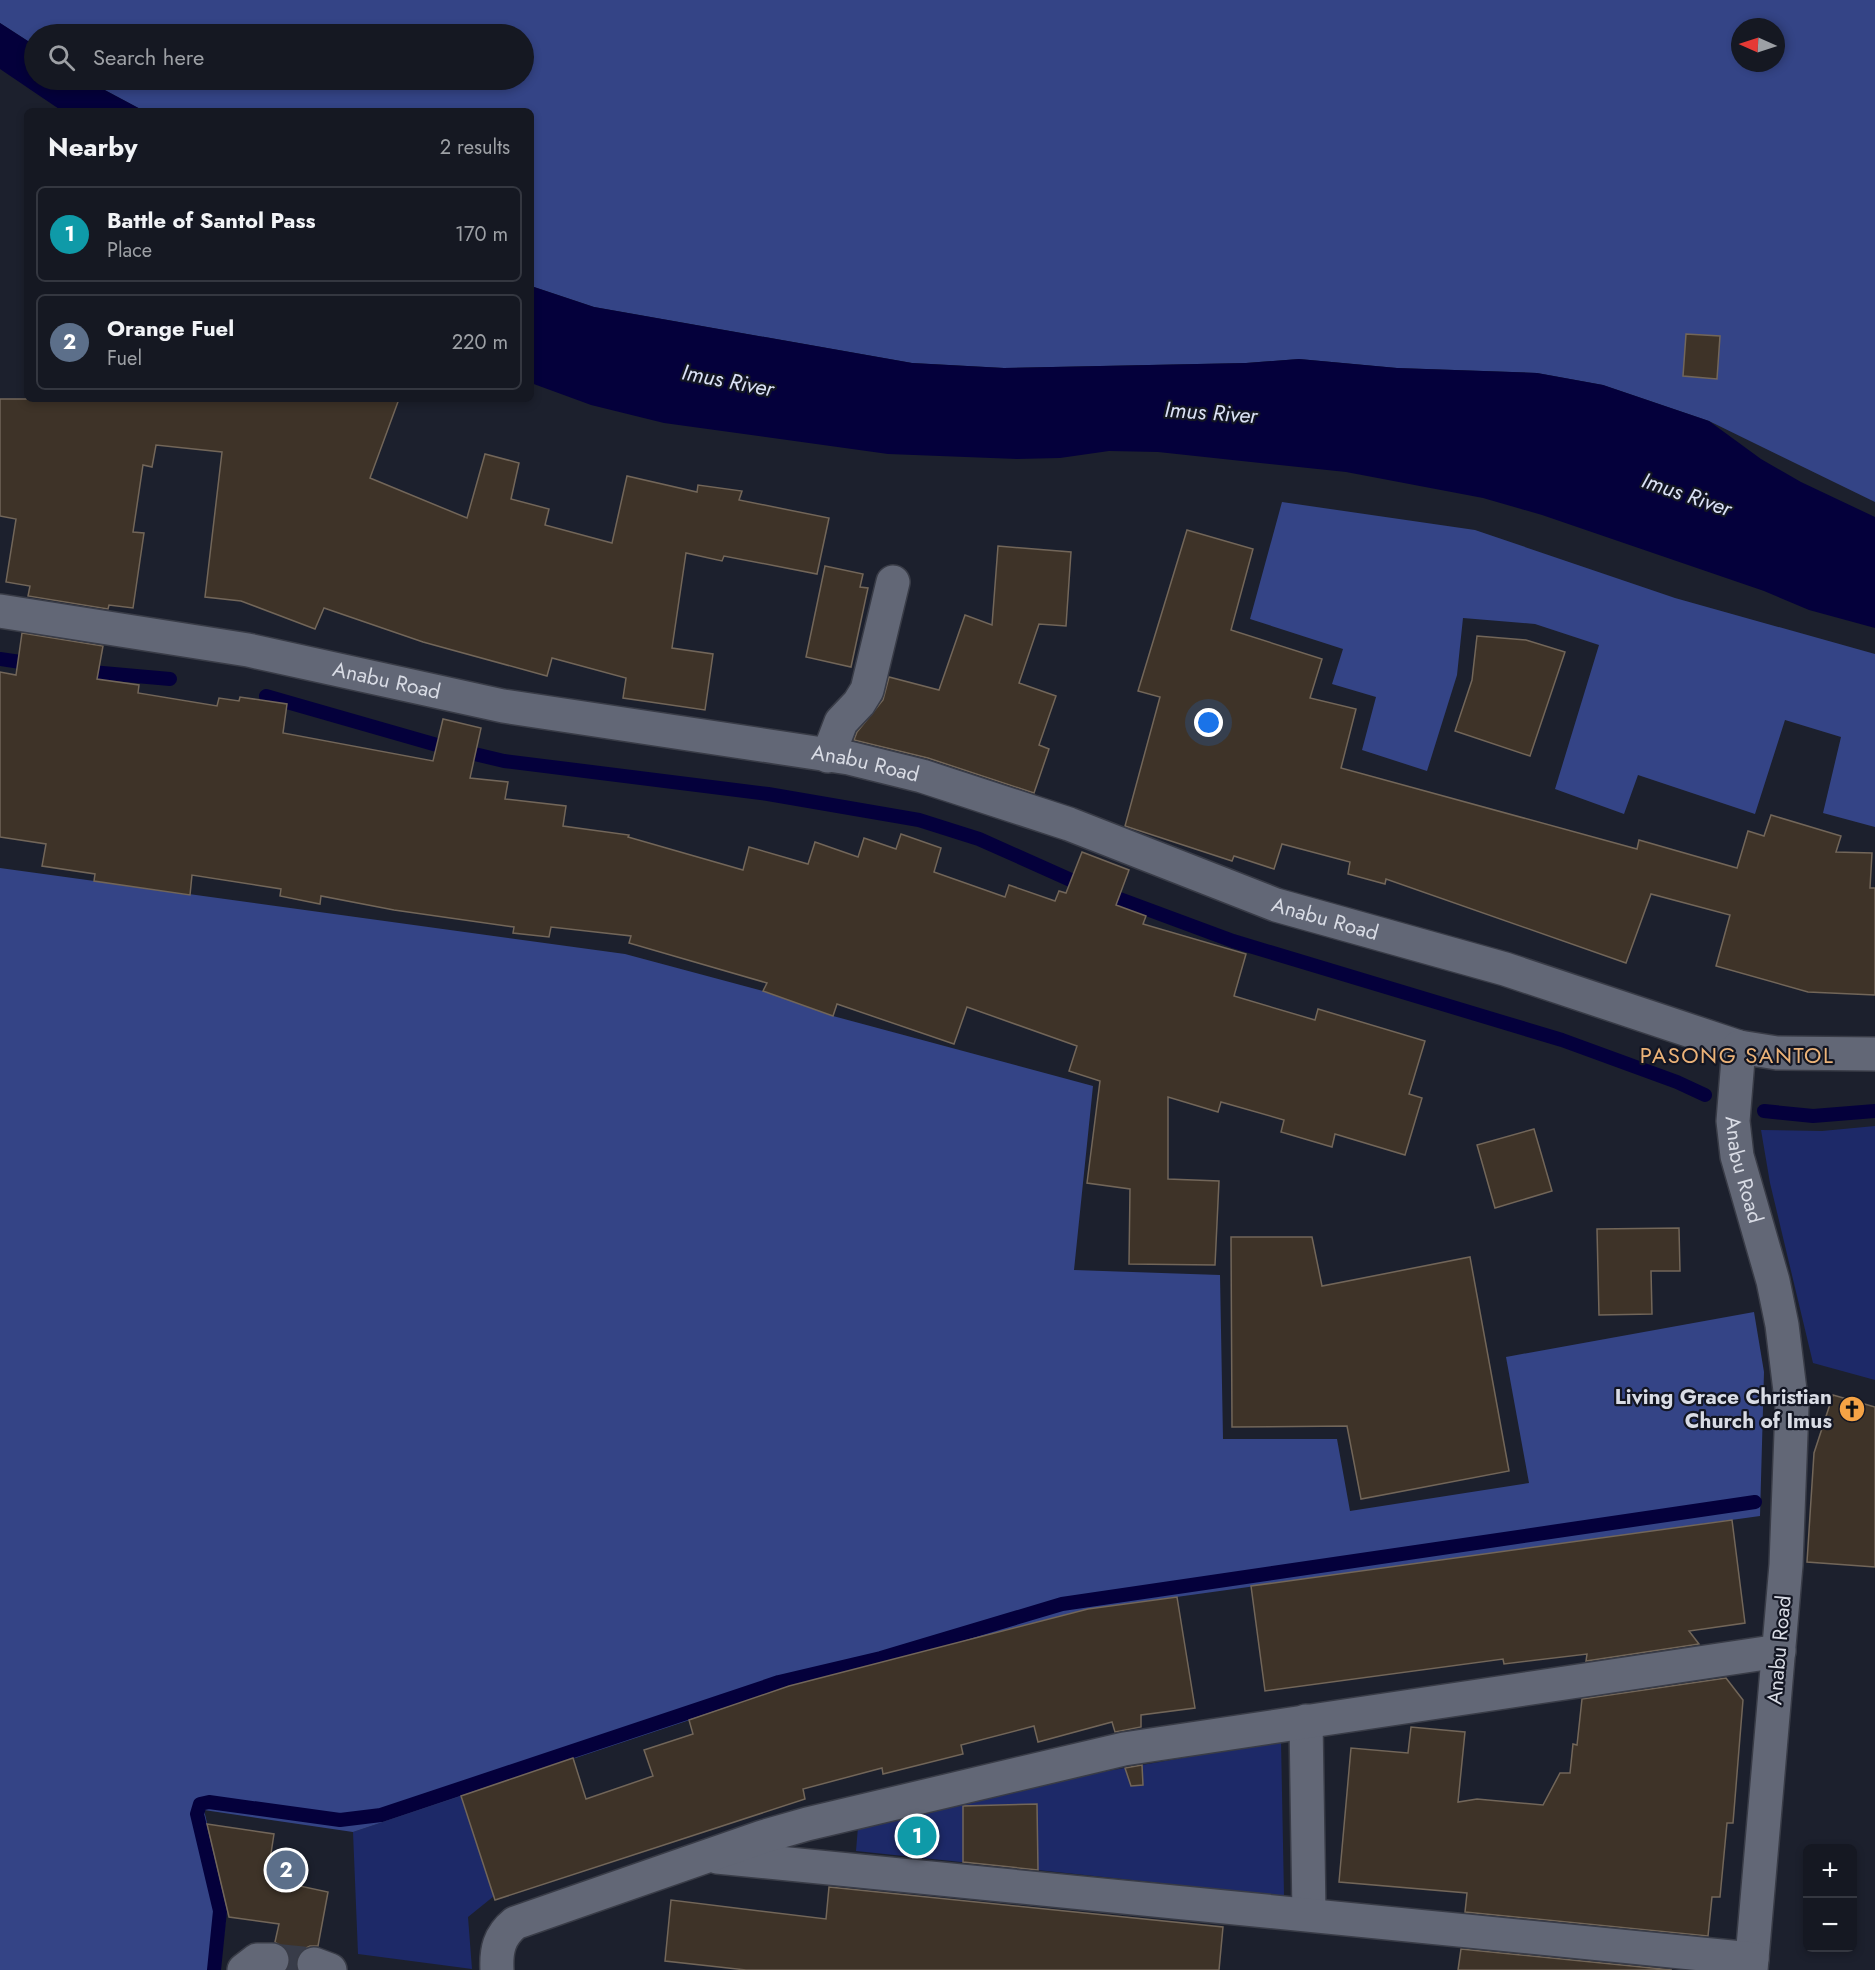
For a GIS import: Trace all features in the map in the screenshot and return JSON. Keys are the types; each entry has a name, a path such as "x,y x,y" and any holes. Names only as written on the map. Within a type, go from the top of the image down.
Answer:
{"street":[{"path":"828,756 841,722 859,703 867,690 892,582"},
{"name":"Anabu Road","path":"0,611 248,650 503,706 890,767 1069,824 1276,905 1505,969 1739,1047 1732,1121 1737,1156 1773,1281 1782,1325 1792,1407 1787,1544 1751,1964"},
{"path":"1739,1047 1777,1053 1875,1054"},
{"path":"497,1970 499,1943 505,1931 515,1923 707,1856 807,1824 1097,1755 1306,1721 1779,1651"},
{"path":"1306,1721 1309,1914"},
{"path":"707,1856 1309,1914 1751,1964"}],"shaded area":[{"path":"0,0 1875,0 1875,502 1709,421 1603,385 1537,373 1397,368 1299,359 1246,363 1004,368 912,363 594,307 534,287 534,108 138,108 105,90 534,90 534,24 24,24 24,39 0,23"},
{"path":"1282,502 1475,530 1675,598 1875,654 1875,827 1823,813 1841,737 1785,720 1755,814 1638,775 1624,814 1555,789 1599,645 1535,624 1463,618 1457,675 1427,771 1362,750 1376,697 1332,684 1343,649 1250,619"},
{"path":"0,868 625,954 763,991 833,1016 1093,1086 1074,1270 1220,1275 1223,1439 1337,1439 1350,1511 1529,1483 1506,1357 1754,1312 1764,1372 1760,1516 1090,1609 783,1689 353,1832 204,1810 227,1908 220,1970 0,1970"},
{"path":"1875,1126 1875,1380 1813,1363 1770,1183 1761,1130 1822,1131"},
{"path":"1281,1741 1284,1896 856,1851 858,1827 1090,1774"},
{"path":"461,1796 494,1896 468,1917 472,1969 358,1954 353,1832"}],"water":[{"path":"0,23 24,39 24,85 0,69"},
{"path":"31,90 105,90 138,108 58,108"},
{"name":"Imus River","path":"534,287 594,307 912,363 1004,368 1246,363 1299,359 1397,368 1537,373 1603,385 1709,421 1761,459 1801,482 1875,517 1875,628 1809,610 1764,591 1542,515 1483,498 1346,472 1158,452 1109,451 1060,458 1017,459 888,454 664,423 591,405 534,384"}],"building":[{"path":"1686,334 1720,336 1717,379 1683,376"},
{"path":"0,399 24,399 24,402 398,402 370,478 467,518 485,454 519,463 511,499 549,509 545,525 612,543 627,476 697,492 698,485 742,491 739,500 829,518 817,574 724,556 722,561 686,553 672,648 713,654 705,710 623,698 626,678 552,658 547,676 423,642 324,608 315,629 241,601 205,597 222,452 156,445 152,467 143,465 133,532 144,533 133,608 109,605 108,609 28,596 30,586 6,582 16,519 0,516"},
{"path":"1187,530 1253,549 1231,630 1322,659 1310,698 1356,709 1341,768 1637,849 1639,840 1737,868 1748,831 1764,836 1771,815 1841,836 1836,852 1872,853 1870,888 1875,888 1875,995 1808,992 1716,966 1730,915 1651,894 1626,963 1386,879 1385,884 1348,874 1350,862 1282,844 1274,869 1234,856 1232,861 1125,826 1160,697 1138,691"},
{"path":"998,546 1071,552 1066,626 1039,624 1019,683 1056,696 1039,745 1049,749 1034,793 928,758 854,740 857,732 883,700 889,677 939,690 965,615 992,625"},
{"path":"825,566 863,574 860,587 868,588 851,667 806,657"},
{"path":"22,633 103,646 97,679 139,685 138,693 217,706 219,698 239,701 240,697 287,704 283,733 433,761 443,719 481,728 470,778 508,782 505,799 566,806 563,826 629,835 628,837 743,870 749,847 808,864 815,842 858,857 864,838 896,849 901,834 941,848 934,872 1005,897 1009,885 1055,901 1059,891 1066,893 1082,852 1129,870 1116,905 1146,916 1143,924 1246,954 1234,996 1315,1020 1318,1009 1425,1041 1409,1094 1422,1098 1405,1155 1335,1134 1332,1147 1281,1132 1284,1120 1221,1102 1218,1112 1168,1097 1168,1179 1219,1181 1215,1265 1129,1264 1130,1189 1087,1183 1100,1081 1069,1071 1077,1046 967,1007 954,1044 837,1004 833,1016 763,991 767,983 629,943 631,936 551,927 549,937 513,933 514,927 394,910 321,896 320,904 280,896 281,889 192,875 190,895 94,881 95,874 42,866 46,844 0,837 0,672 16,675"},
{"path":"1477,636 1526,640 1565,652 1530,756 1455,731 1472,680"},
{"path":"1534,1129 1552,1191 1495,1208 1477,1145"},
{"path":"1679,1228 1680,1271 1651,1271 1652,1314 1599,1315 1597,1229"},
{"path":"1231,1237 1312,1237 1322,1286 1470,1257 1509,1471 1361,1499 1347,1426 1232,1427"},
{"path":"1833,1395 1875,1407 1875,1567 1807,1562 1814,1453"},
{"path":"1732,1520 1745,1623 1689,1631 1699,1644 1586,1661 1587,1654 1504,1664 1503,1659 1265,1691 1251,1586"},
{"path":"1177,1597 1195,1708 1141,1715 1141,1727 1115,1732 1112,1722 1038,1742 1034,1726 961,1745 963,1754 883,1774 882,1768 803,1789 805,1799 495,1900 461,1796 573,1758 586,1799 653,1776 644,1750 693,1734 689,1720 789,1686 1088,1609"},
{"path":"1726,1678 1743,1700 1733,1823 1727,1823 1720,1897 1712,1897 1708,1936 1465,1912 1467,1893 1339,1882 1351,1748 1408,1753 1411,1727 1465,1732 1458,1802 1477,1799 1543,1805 1560,1773 1570,1773 1573,1744 1577,1745 1582,1699"},
{"path":"1142,1765 1143,1785 1131,1786 1125,1768"},
{"path":"1037,1804 1038,1870 963,1862 963,1806"},
{"path":"207,1824 274,1834 267,1879 328,1892 318,1946 310,1946 302,1950 296,1958 297,1970 288,1970 291,1961 288,1951 275,1942 279,1924 229,1917"},
{"path":"829,1887 1223,1927 1219,1970 746,1970 665,1961 671,1900 826,1919"},
{"path":"1461,1949 1672,1970 1458,1970"}],"waterway":[{"path":"0,659 34,664"},
{"path":"80,671 170,679"},
{"path":"266,696 437,745 504,761 768,794 919,820 979,839 1082,885 1233,941 1562,1040 1677,1082 1705,1095"},
{"path":"1764,1111 1813,1116 1875,1111"},
{"path":"214,1970 220,1911 197,1814 200,1804 209,1802 340,1820 381,1815 779,1682 881,1658 1062,1604 1755,1502"}],"tunnel":[{"path":"272,1960 314,1964"}],"place":[{"name":"Living Grace Christian Church of Imus","path":"1852,1409"},
{"name":"Battle of Santol Pass","path":"917,1836"},
{"name":"Orange Fuel","path":"286,1870"}],"district":[{"name":"PASONG SANTOL","path":"1737,1055"}]}
